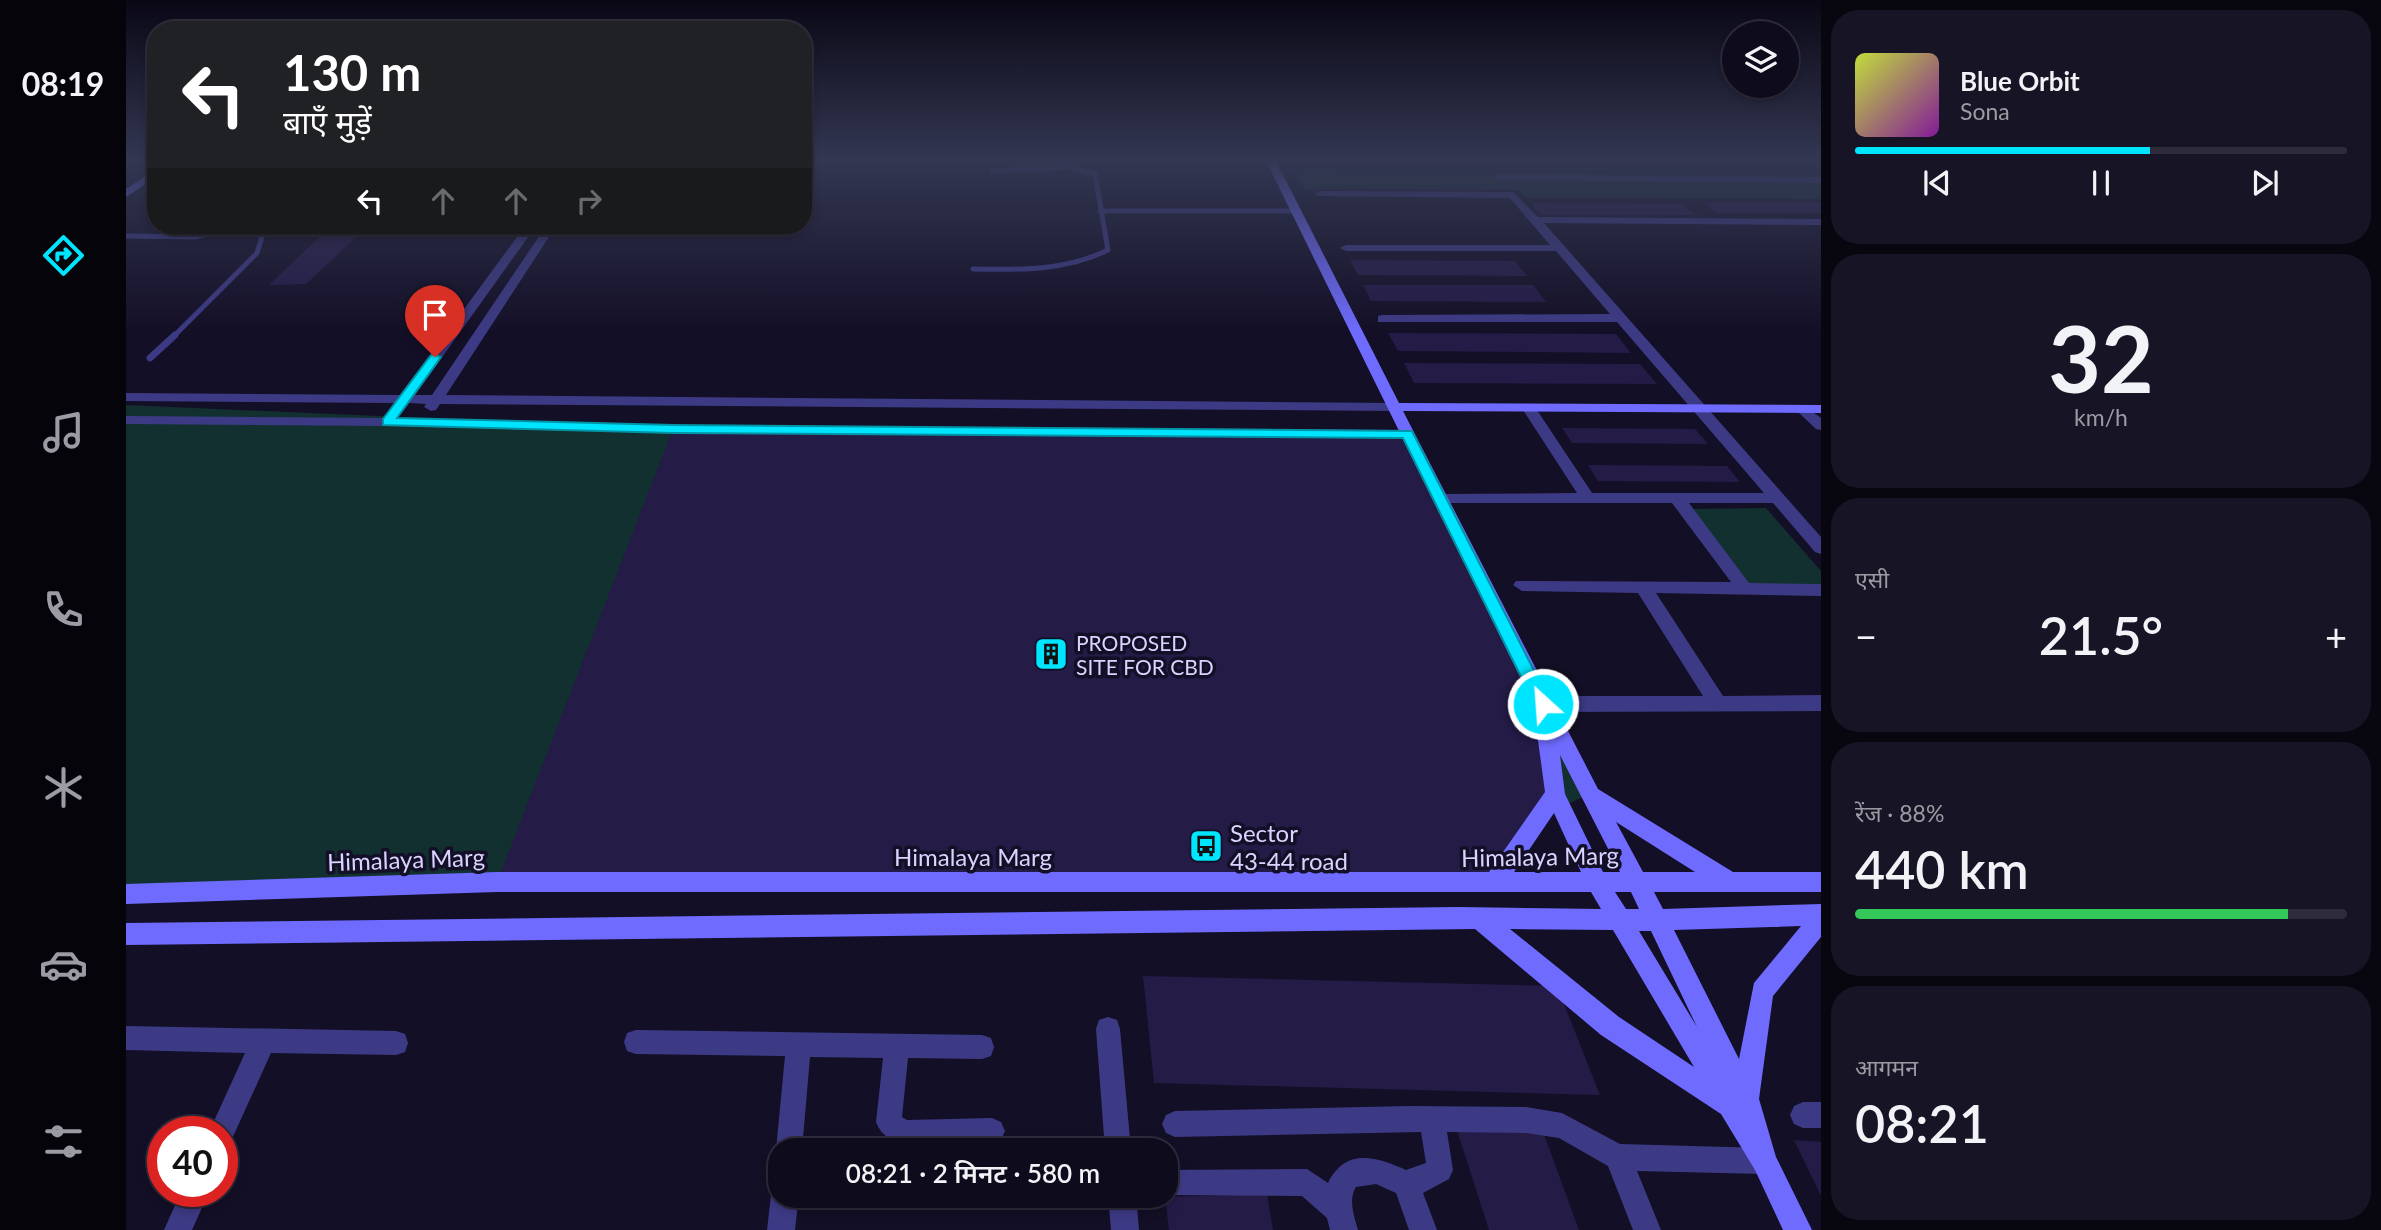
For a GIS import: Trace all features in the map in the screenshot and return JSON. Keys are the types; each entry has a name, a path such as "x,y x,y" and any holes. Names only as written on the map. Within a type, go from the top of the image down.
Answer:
{"main road":[{"path":"1299,218 1543,704 1657,920 1764,1161 1798,1230"},
{"path":"1396,407 1530,410 1821,409"},
{"path":"1543,704 1555,794 1597,882 1738,1103"},
{"path":"1496,882 1555,794"},
{"path":"1591,795 1730,882"},
{"name":"Himalaya Marg","path":"126,894 497,882 1821,882"},
{"path":"126,934 1480,919 1821,918"},
{"path":"1738,1103 1762,990 1821,918"},
{"path":"1480,919 1610,1026 1738,1103"}],"street":[{"path":"1535,220 1821,222"},
{"path":"1535,220 1821,548"},
{"path":"387,422 523,235"},
{"path":"421,423 544,235"},
{"path":"1346,248 1560,248"},
{"path":"1382,319 1619,318"},
{"path":"126,397 1396,407"},
{"path":"1803,409 1821,426"},
{"path":"1530,410 1588,499"},
{"path":"126,420 387,422 687,429 1407,434"},
{"path":"1441,499 1779,498"},
{"path":"1677,499 1745,589"},
{"path":"1522,585 1821,590"},
{"path":"1643,587 1718,704"},
{"path":"1543,704 1821,703"},
{"path":"1108,1029 1117,1138"},
{"path":"126,1038 396,1043"},
{"path":"229,1116 264,1040"},
{"path":"636,1042 982,1047"},
{"path":"790,1138 799,1045"},
{"path":"897,1047 889,1122 896,1129 906,1133 992,1130"},
{"path":"1342,1220 1339,1189 1349,1174 1377,1171 1406,1184 1425,1179 1440,1170 1430,1119"},
{"path":"1175,1124 1526,1120 1562,1126 1618,1157 1764,1161"},
{"path":"1618,1157 1647,1230"},
{"path":"1178,1183 1307,1182 1342,1220"},
{"path":"1406,1184 1423,1230"},
{"path":"178,1230 188,1207"},
{"path":"781,1230 784,1208"},
{"path":"1123,1208 1125,1230"}],"lane":[{"path":"973,269 1025,270 1077,262 1100,255 1108,250 1102,218"},
{"path":"126,236 203,235"},
{"path":"150,358 205,308 257,253 262,237 258,235"}],"green space":[{"name":"PROPOSED SITE FOR CBD","path":"126,405 673,429 1407,434 1583,797 1457,853 126,894"},
{"path":"1766,508 1821,571 1821,586 1752,587 1690,509"}],"building":[{"path":"322,235 358,235 306,284 269,285"},
{"path":"1350,260 1515,261 1527,276 1358,275"},
{"path":"1363,285 1533,285 1546,302 1371,301"},
{"path":"1388,333 1616,334 1631,353 1398,351"},
{"path":"1404,363 1640,364 1657,384 1414,383"},
{"path":"1562,428 1695,429 1708,444 1572,443"},
{"name":"PROPOSED SITE FOR CBD","path":"673,429 1407,434 1543,704 1555,794 1495,882 497,882"},
{"path":"1588,465 1727,466 1740,482 1598,481"},
{"path":"1143,976 1557,986 1600,1095 1154,1083"},
{"path":"1453,1118 1538,1118 1579,1230 1489,1230"},
{"path":"1794,1140 1821,1142 1821,1196"},
{"path":"1267,1194 1273,1230 1169,1230 1166,1208 1178,1208 1178,1197"}],"place":[{"name":"PROPOSED SITE FOR CBD","path":"1051,654"},
{"name":"Sector 43-44 road","path":"1206,846"}],"route":[{"path":"435,357 387,422 673,429 1407,434 1543,704"}]}
